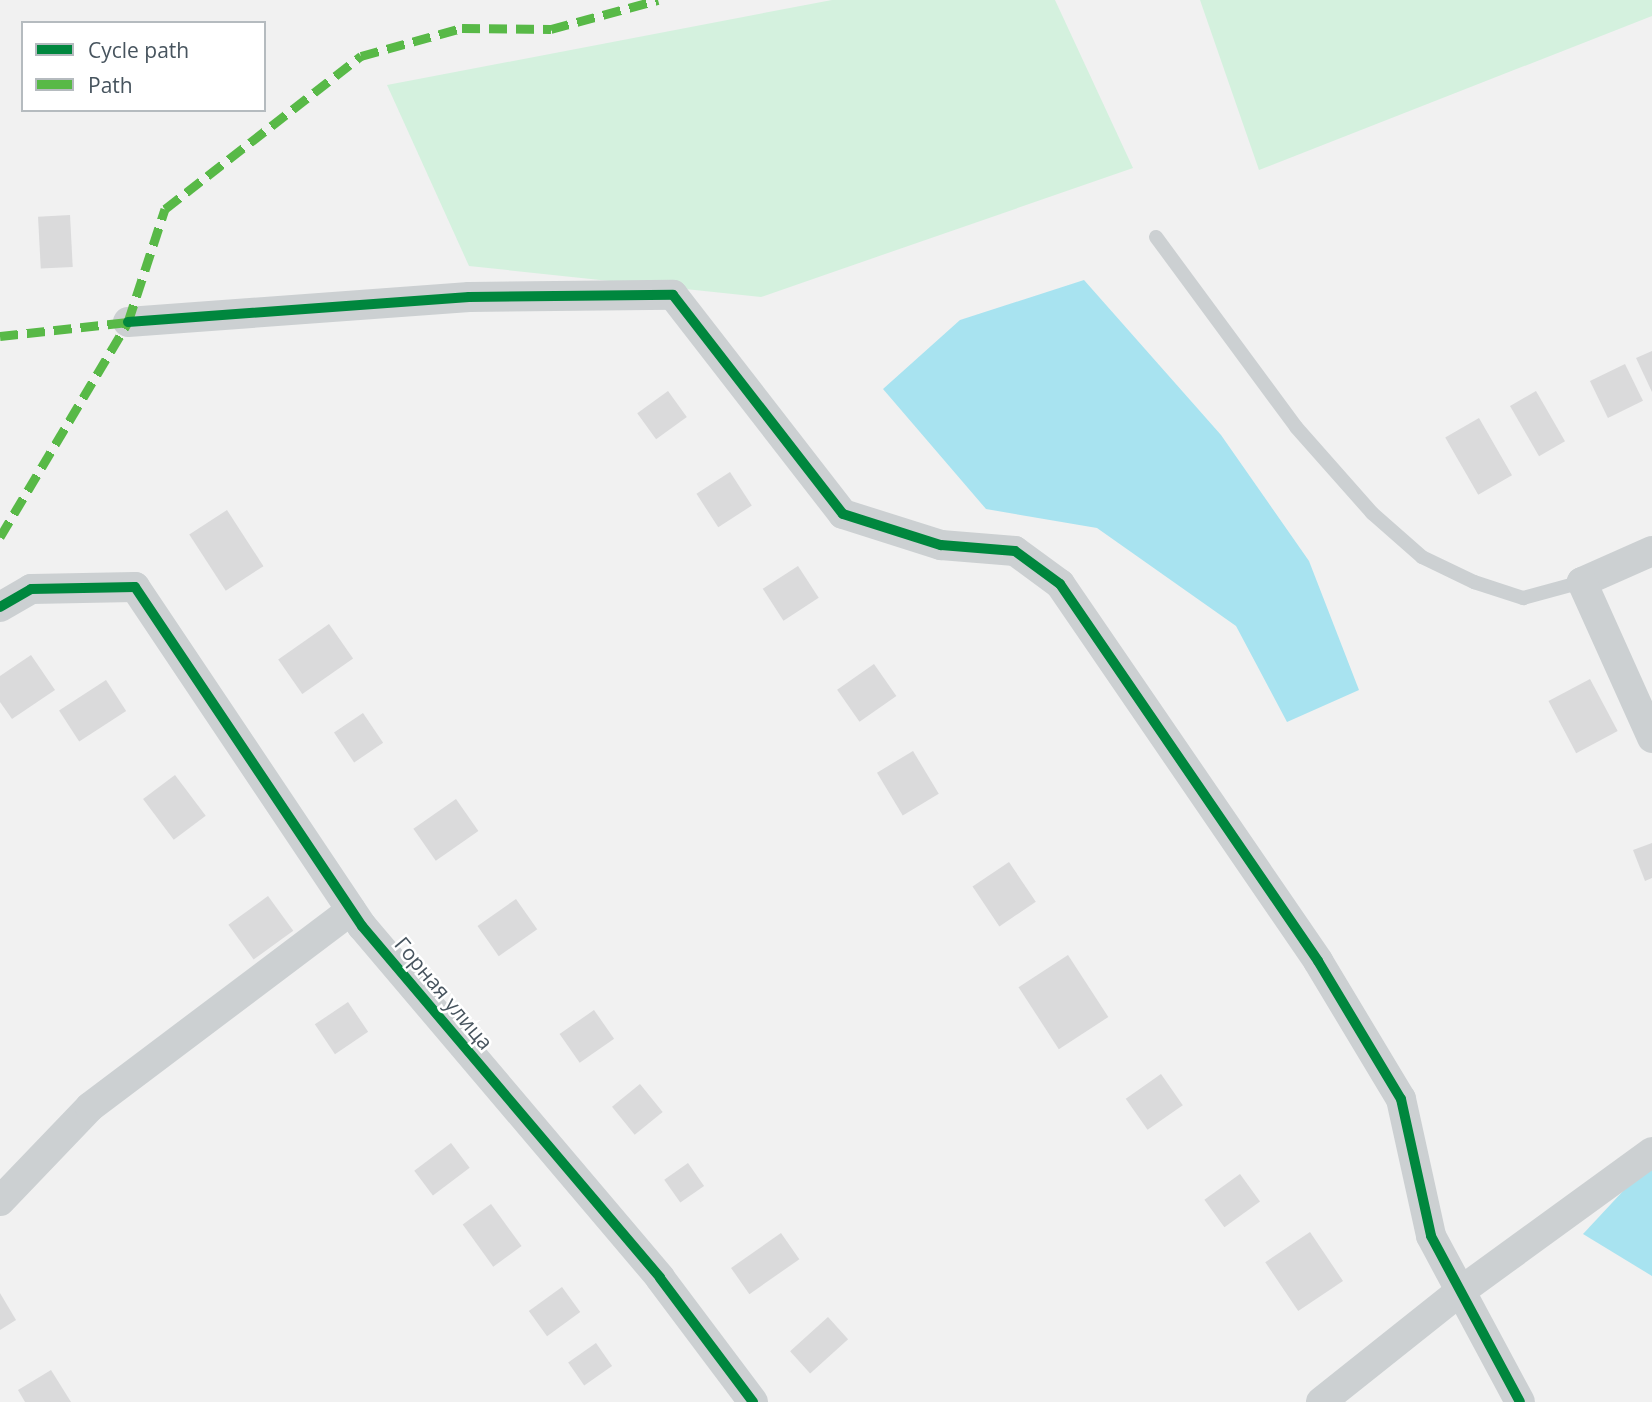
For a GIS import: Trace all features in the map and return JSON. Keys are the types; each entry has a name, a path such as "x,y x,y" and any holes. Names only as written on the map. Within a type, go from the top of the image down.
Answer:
{"street":[{"path":"128,322 469,297 673,295 844,514 941,545 1015,551 1059,584 1318,961 1401,1099 1431,1236 1458,1293 1520,1402"},
{"path":"1652,551 1582,582 1652,738"},
{"name":"Горная улица","path":"0,607 31,589 135,587 351,910 660,1278 753,1402"},
{"path":"0,1201 90,1108 351,910"},
{"path":"1321,1402 1458,1293 1652,1152"}],"lane":[{"path":"1156,237 1296,427 1372,513 1422,557 1523,598 1582,582"}],"green space":[{"path":"832,0 1055,0 1133,168 761,297 469,266 387,85"},
{"path":"1200,0 1652,0 1652,16 1259,170"}],"water":[{"path":"1084,280 1221,435 1309,561 1359,690 1287,722 1236,626 1097,528 986,509 883,389 960,320"},
{"path":"1652,1160 1652,1276 1583,1234"}],"building":[{"path":"70,215 73,267 41,269 38,217"},
{"path":"1652,351 1652,392 1636,358"},
{"path":"1625,364 1643,401 1608,418 1590,381"},
{"path":"668,391 687,417 656,439 637,413"},
{"path":"1536,391 1565,441 1539,456 1510,406"},
{"path":"1479,418 1512,475 1478,495 1445,438"},
{"path":"730,472 752,506 718,527 696,494"},
{"path":"227,510 263,566 226,591 189,535"},
{"path":"798,566 819,598 783,621 763,589"},
{"path":"329,624 353,658 302,694 278,660"},
{"path":"31,655 55,690 12,719 0,702 0,676"},
{"path":"874,664 896,696 860,722 837,690"},
{"path":"1590,679 1618,731 1576,753 1549,701"},
{"path":"106,680 126,711 79,742 59,710"},
{"path":"363,713 383,743 354,762 334,733"},
{"path":"913,751 939,794 903,815 877,773"},
{"path":"175,775 206,816 174,840 143,799"},
{"path":"456,799 478,831 436,861 413,829"},
{"path":"1652,843 1652,878 1645,881 1633,850"},
{"path":"1009,862 1036,902 999,926 973,887"},
{"path":"268,896 293,931 254,960 228,925"},
{"path":"516,899 537,929 499,956 477,926"},
{"path":"1068,955 1108,1017 1059,1049 1019,987"},
{"path":"348,1002 368,1032 335,1054 315,1024"},
{"path":"594,1010 614,1039 580,1063 560,1034"},
{"path":"1161,1074 1183,1105 1148,1130 1126,1099"},
{"path":"640,1084 663,1112 635,1135 612,1107"},
{"path":"451,1143 470,1168 433,1195 414,1171"},
{"path":"688,1163 704,1186 680,1203 664,1180"},
{"path":"1240,1174 1260,1202 1224,1227 1204,1200"},
{"path":"491,1204 522,1246 493,1267 463,1225"},
{"path":"1310,1232 1343,1281 1298,1311 1265,1262"},
{"path":"781,1233 799,1259 749,1294 731,1268"},
{"path":"562,1287 580,1312 547,1336 529,1311"},
{"path":"0,1293 16,1320 0,1330"},
{"path":"828,1317 848,1339 810,1373 790,1351"},
{"path":"596,1343 612,1366 584,1385 568,1363"},
{"path":"51,1370 71,1402 25,1402 18,1390"}],"marked path":[{"path":"0,537 128,322 165,209 361,56 462,28 551,29 658,0"},
{"path":"0,336 128,322"}],"cycle path":[{"path":"128,322 469,297 673,295 843,514 941,545 1015,551 1060,584 1318,961 1401,1099 1431,1236 1520,1402"},
{"path":"0,607 31,589 135,587 362,926 660,1278 753,1402"}]}
